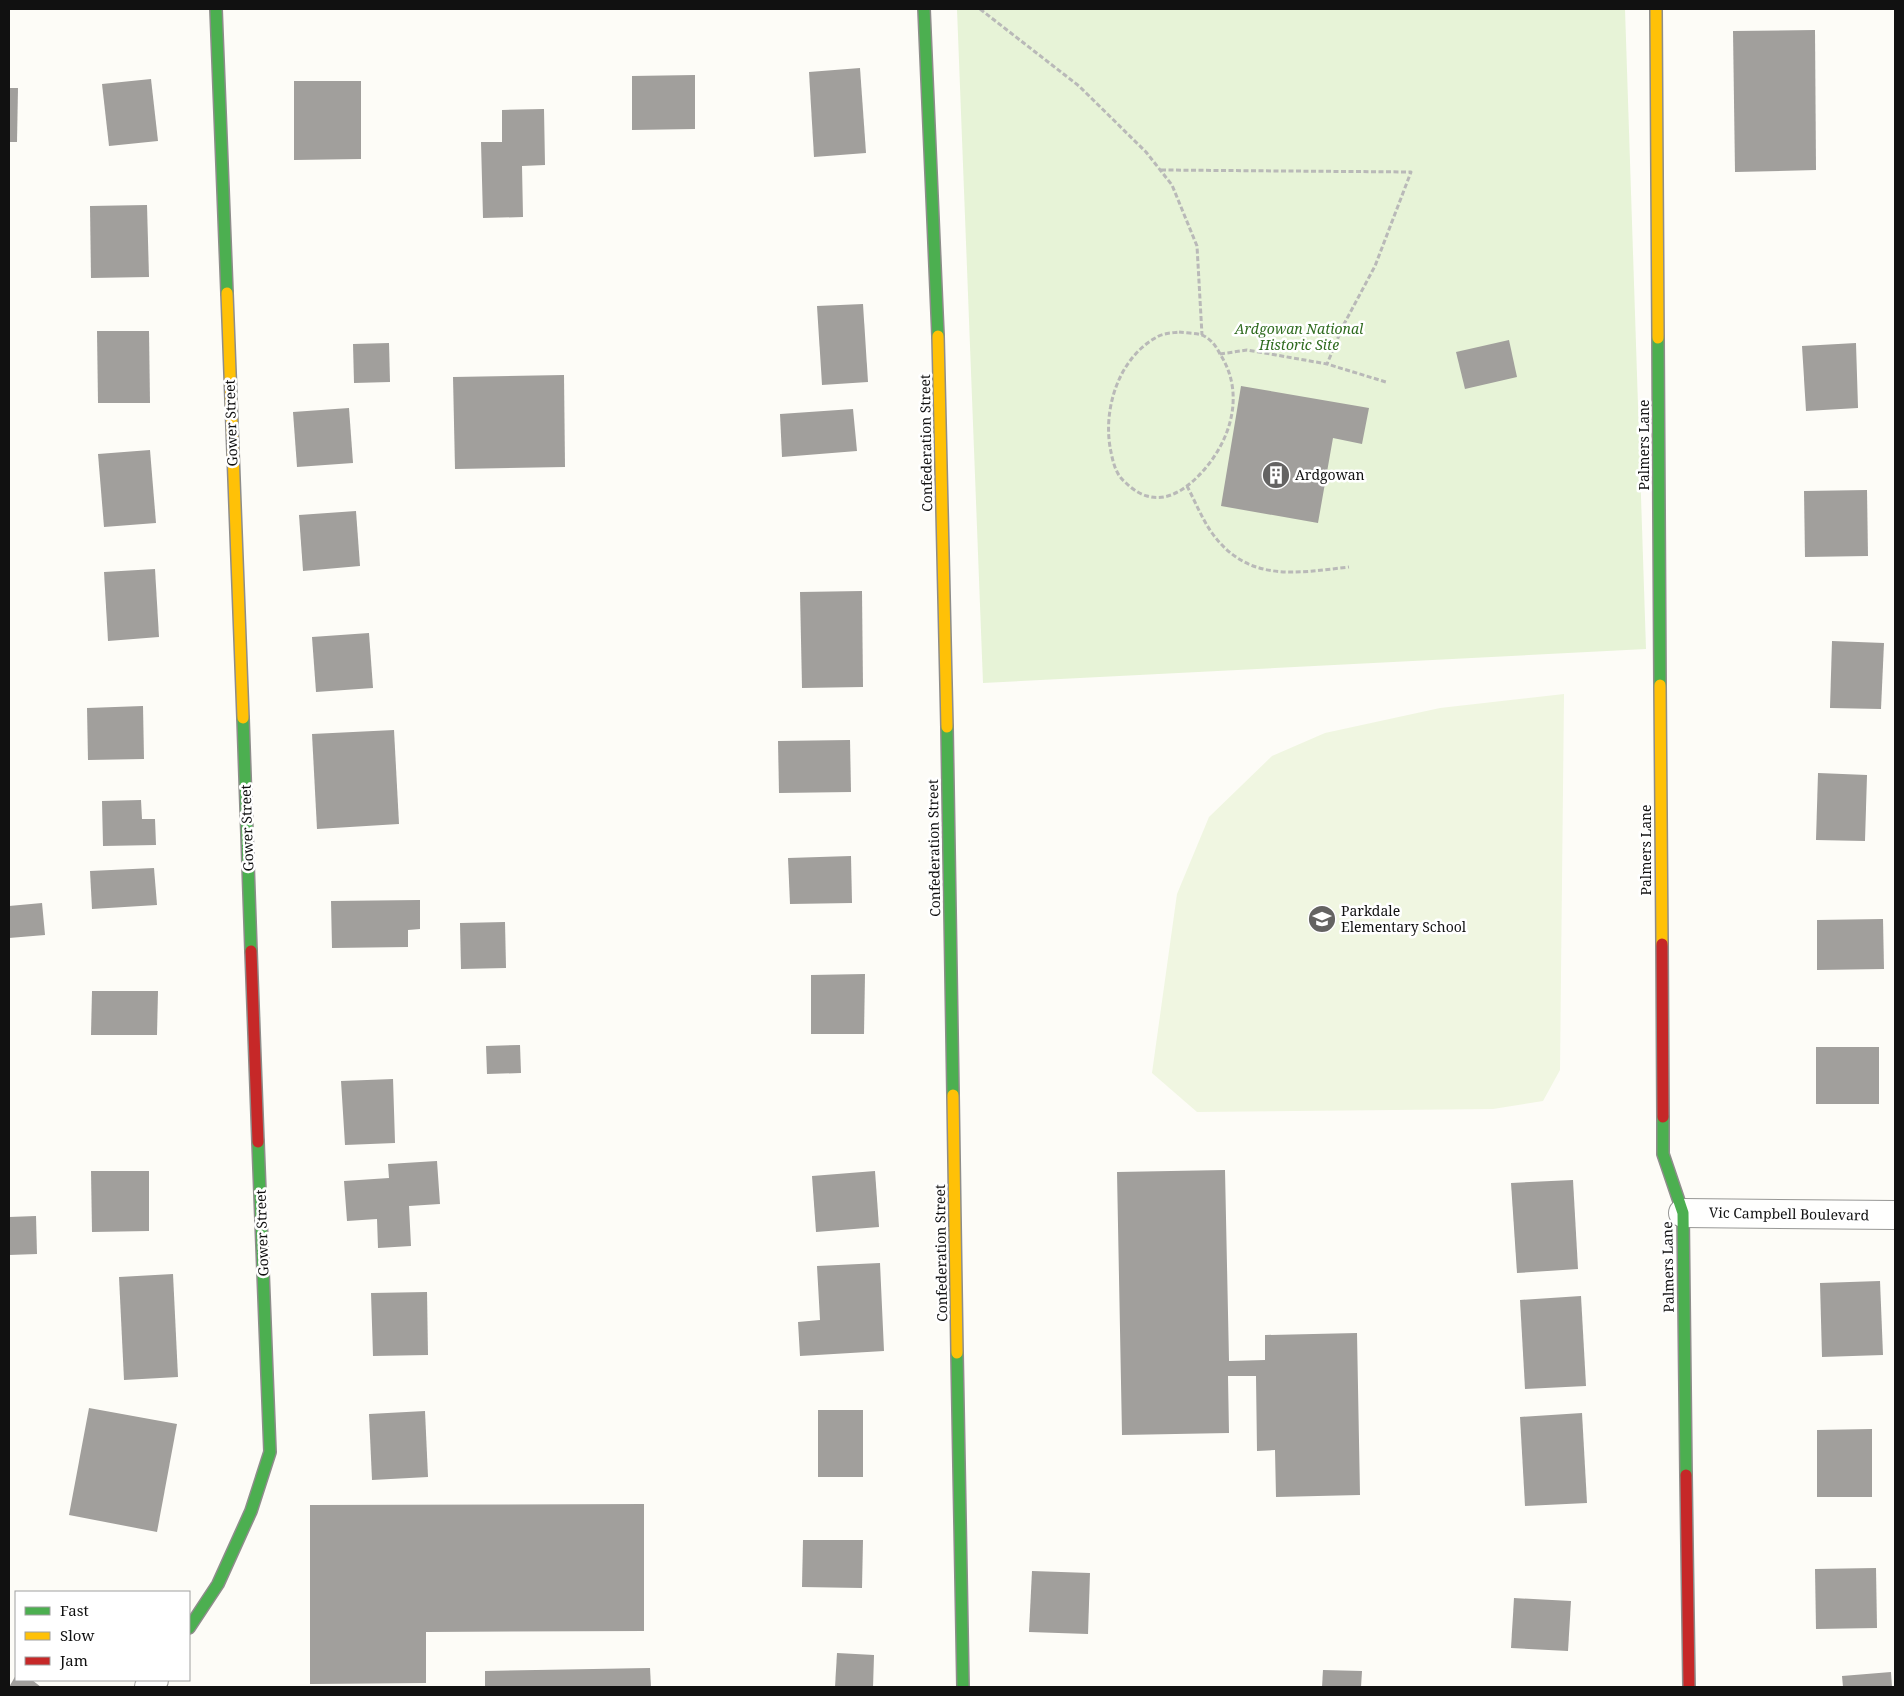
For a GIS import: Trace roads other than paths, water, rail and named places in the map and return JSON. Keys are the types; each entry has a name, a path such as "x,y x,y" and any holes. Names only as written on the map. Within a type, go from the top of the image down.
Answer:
{"street":[{"name":"Gower Street","path":"190,1626 218,1584 251,1511 270,1452 216,9"},
{"name":"Confederation Street","path":"924,9 941,414 963,1687"},
{"name":"Palmers Lane","path":"1656,9 1663,1154 1683,1212 1689,1687"},
{"name":"Vic Campbell Boulevard","path":"1683,1212 1895,1216"}],"place":[{"name":"Ardgowan","path":"1276,475"},
{"name":"Parkdale Elementary School","path":"1322,919"}],"park label":[{"name":"Ardgowan National Historic Site","path":"1299,338"}]}
